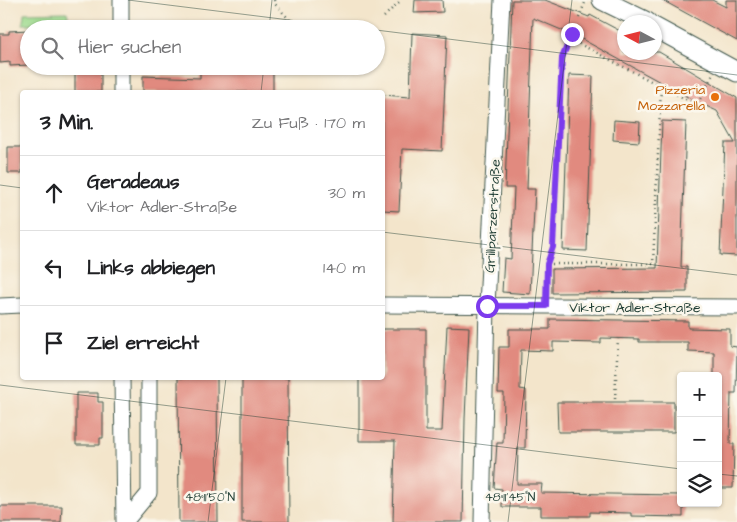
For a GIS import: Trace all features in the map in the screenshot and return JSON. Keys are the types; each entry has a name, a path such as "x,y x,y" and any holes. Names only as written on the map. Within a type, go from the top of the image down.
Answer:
{"main road":[{"path":"602,0 633,15"},
{"path":"662,31 737,72"}],"street":[{"path":"121,0 121,20"},
{"name":"Grillparzerstraße","path":"482,522 487,306 502,0"},
{"path":"121,75 121,90"},
{"name":"Viktor Adler-Straße","path":"385,305 737,307"},
{"path":"0,306 20,306"},
{"path":"122,380 124,522"},
{"path":"124,522 149,494 149,380"}],"path":[{"path":"274,0 275,4 290,20"},
{"path":"384,16 402,0"},
{"path":"579,18 586,0"},
{"path":"546,306 547,264 553,247 562,58 572,34"},
{"path":"570,39 697,105 719,62"},
{"path":"547,264 653,264 661,87"},
{"path":"615,399 618,338"}],"green space":[{"path":"67,12 69,20 23,20 24,13"}],"building":[{"path":"415,0 442,0 443,12 414,13"},
{"path":"512,0 545,0 589,17 590,15 617,29 617,58 578,37 533,18 527,189 535,189 530,294 502,292 504,258 511,259 514,188 505,188"},
{"path":"662,0 712,0 726,7 726,0 737,0 737,41"},
{"path":"20,30 20,65 10,66 10,62 0,63 0,34 9,34 9,31"},
{"path":"412,33 447,35 442,151 402,149 399,211 385,210 385,95 410,97"},
{"path":"662,54 737,98 737,256 720,255 725,143 735,143 717,111 620,60 662,60"},
{"path":"75,75 101,75 101,90 75,90"},
{"path":"200,75 273,75 273,90 143,90 143,76 200,78"},
{"path":"569,75 593,76 587,251 563,250"},
{"path":"614,120 640,122 639,142 613,140"},
{"path":"662,121 686,122 681,267 687,267 687,292 552,293 552,269 657,268"},
{"path":"8,147 20,147 20,173 8,173"},
{"path":"550,319 688,321 688,328 730,329 730,346 737,347 736,393 731,393 730,444 734,444 733,488 722,488 722,372 714,372 714,352 688,351 688,342 639,342 639,339 601,338 601,343 553,342 553,351 521,350 520,389 526,390 525,448 518,448 517,484 542,484 541,493 677,495 677,507 683,507 683,517 631,516 631,513 590,512 590,516 541,516 541,507 502,507 502,489 494,488 497,443 503,443 504,393 498,393 499,347 509,347 509,329 550,329"},
{"path":"447,326 469,327 463,522 393,522 395,441 359,441 359,380 385,380 385,329 426,329 426,431 442,431"},
{"path":"178,380 217,380 218,522 179,522"},
{"path":"242,380 288,380 289,522 242,522"},
{"path":"76,393 98,393 98,402 103,402 103,438 100,438 100,445 76,445"},
{"path":"557,402 674,402 674,432 558,432"},
{"path":"0,506 62,506 61,522 0,522"}],"place":[{"name":"Pizzeria Mozzarella","path":"715,97"}],"route":[{"path":"487,306 546,306 547,264 553,247 562,58 572,34"}]}
